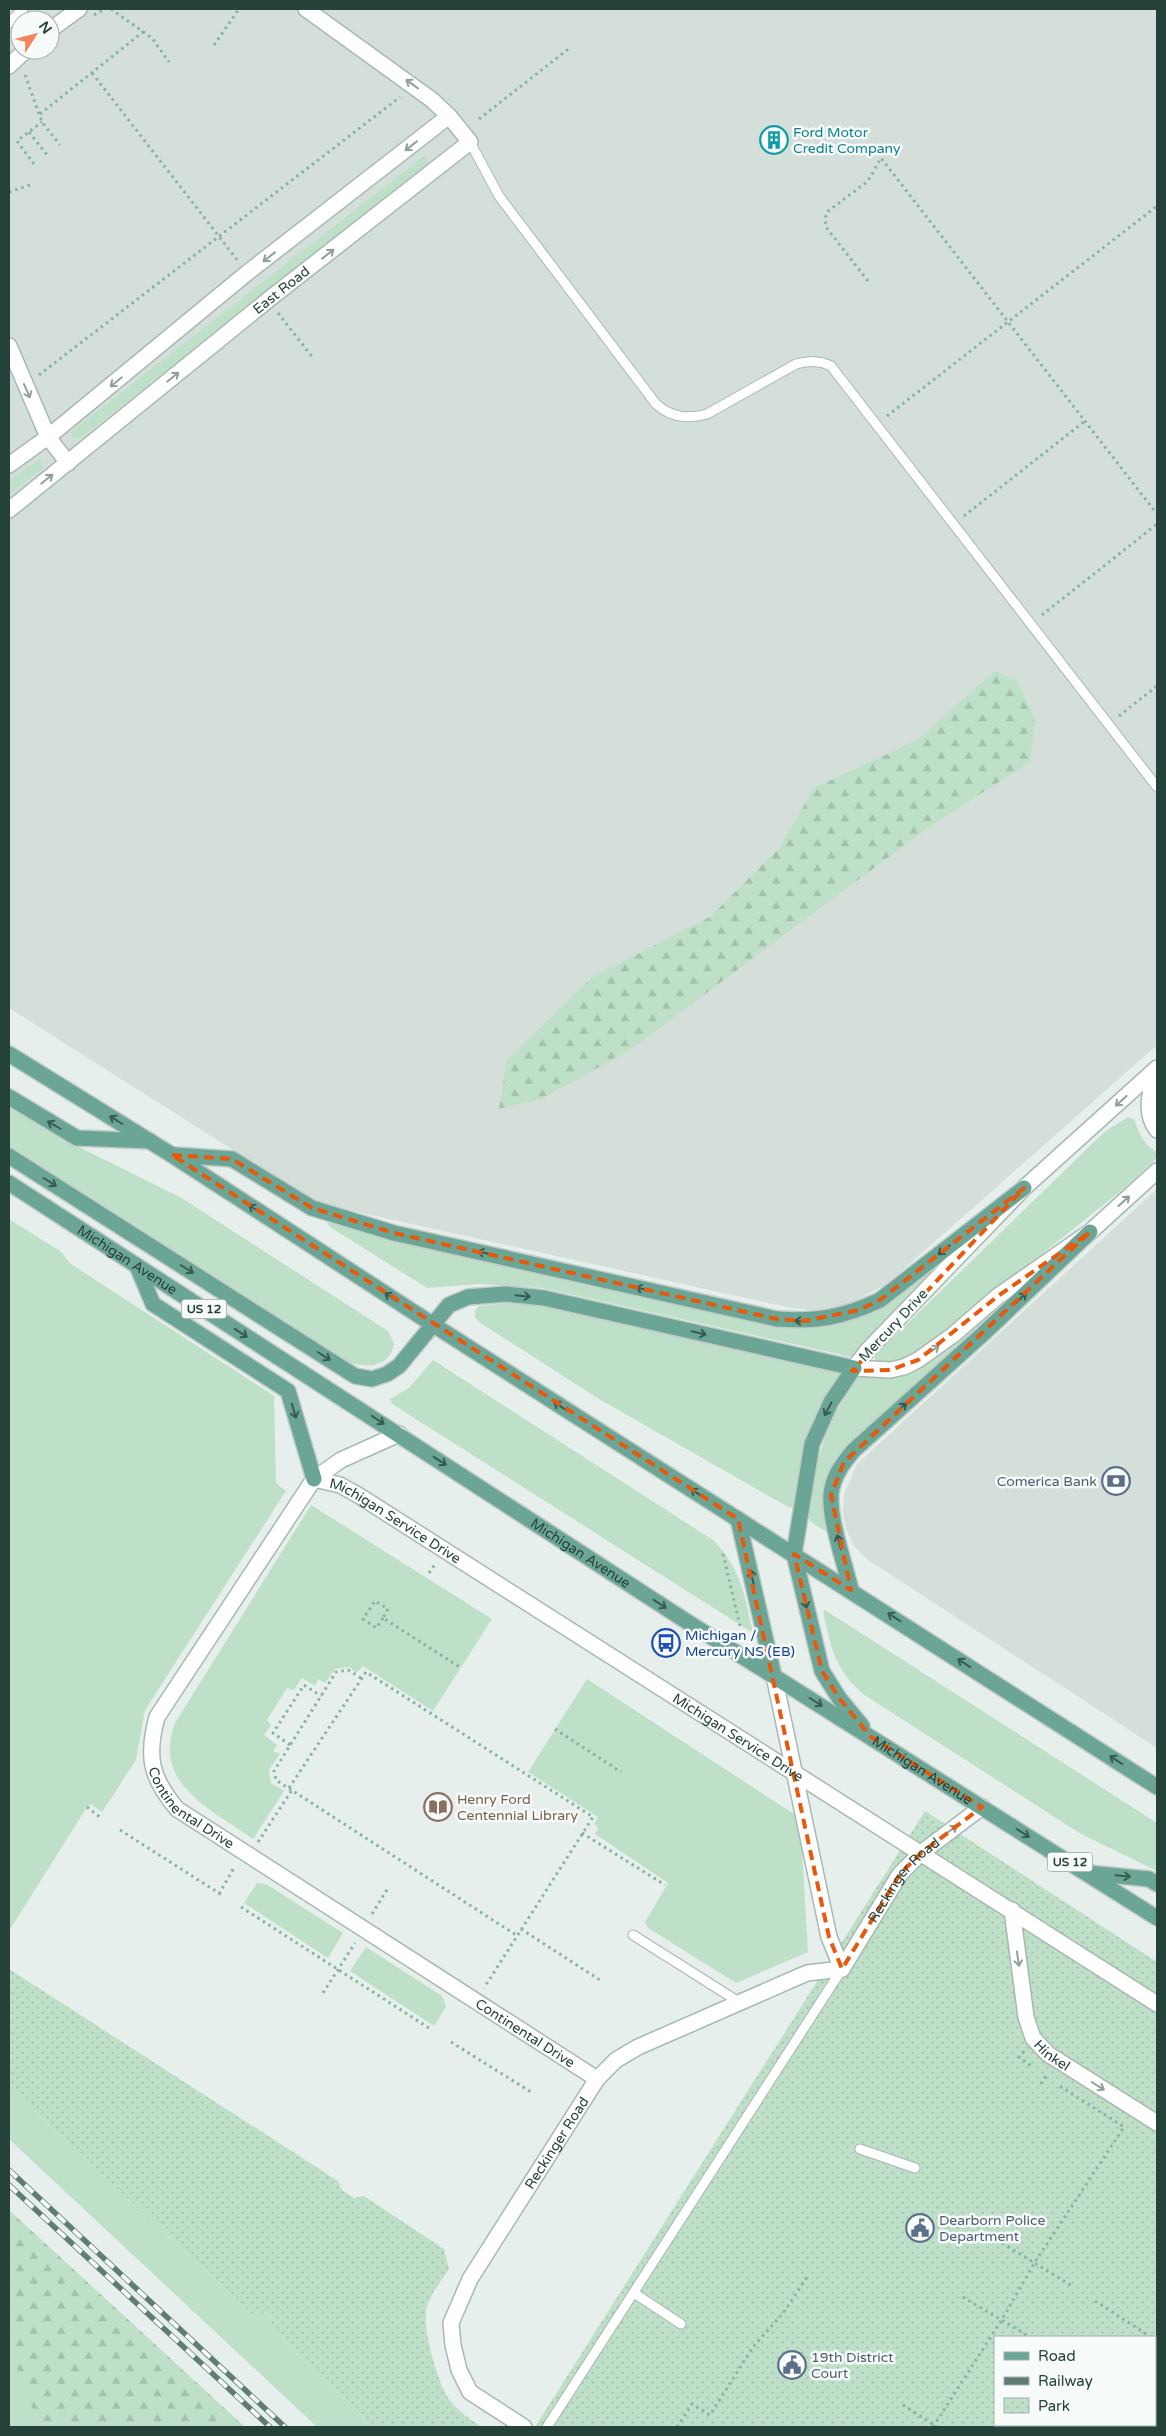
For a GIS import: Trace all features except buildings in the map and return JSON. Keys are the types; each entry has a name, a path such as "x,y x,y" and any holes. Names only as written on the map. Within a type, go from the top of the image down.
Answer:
{"main road":[{"path":"9,1054 172,1154 432,1324 1157,1787"},
{"path":"9,1097 77,1138 151,1141"},
{"path":"172,1154 232,1159 312,1208 394,1233 777,1319 804,1321 822,1320 859,1310 880,1300 1024,1188"},
{"path":"9,1156 355,1376 372,1379 393,1370 410,1354 449,1305 468,1297 506,1294 544,1298 854,1368 831,1402 812,1444 794,1554 822,1671 839,1698 871,1737"},
{"name":"Michigan Avenue","path":"9,1183 686,1621 1157,1918"},
{"path":"851,1590 837,1533 831,1496 838,1472 844,1462 854,1450 984,1333 1090,1232"},
{"path":"137,1266 153,1304 288,1390 314,1479"},
{"path":"738,1519 774,1676"},
{"path":"1088,1873 1149,1879 1157,1884"}],"street":[{"path":"60,23 79,9"},
{"path":"313,12 414,86 449,116 470,142"},
{"path":"9,465 48,437 247,273 449,116"},
{"name":"East Road","path":"9,510 268,300 470,142"},
{"path":"9,346 48,437 68,463"},
{"path":"1156,1069 1148,1104 1152,1123 1157,1130"},
{"name":"Mercury Drive","path":"854,1368 867,1352 1024,1188 1156,1069"},
{"name":"Mercury Drive","path":"854,1368 890,1370 904,1367 918,1360 953,1336 998,1296 1090,1232 1157,1171"},
{"name":"Continental Drive","path":"399,1434 341,1460 314,1479 157,1717 152,1736 151,1756 154,1775 163,1793 177,1809 597,2079"},
{"name":"Michigan Service Drive","path":"314,1479 340,1485 358,1495 1157,2004"},
{"path":"774,1676 829,1937 842,1969"},
{"name":"Reckinger Road","path":"524,2427 470,2392 459,2370 452,2345 451,2323 470,2279 597,2079 616,2060 638,2047 807,1973 842,1969 900,1874 921,1853 982,1807"},
{"name":"Hinkel","path":"1012,1910 1026,2017 1037,2044 1048,2054 1157,2123"}],"lane":[{"path":"9,23 23,9"},
{"path":"470,142 507,207 656,404 666,412 679,417 693,418 707,414 783,370 803,362 822,362 830,366 877,424 1157,787"},
{"path":"633,1935 739,2002"},
{"name":"Reckinger Road","path":"547,2427 842,1969"},
{"path":"860,2149 915,2168"},
{"path":"634,2293 681,2324"}],"path":[{"path":"111,9 152,38 169,62"},
{"path":"214,45 239,9"},
{"path":"40,114 143,32"},
{"path":"478,119 571,46"},
{"path":"24,73 42,122 60,145"},
{"path":"92,73 244,268"},
{"path":"34,379 404,93"},
{"path":"34,164 16,141 42,122"},
{"path":"29,132 47,155"},
{"path":"868,281 826,227 825,219 828,212 868,181 882,158 1157,514"},
{"path":"9,192 30,185"},
{"path":"877,424 1157,206"},
{"path":"278,313 313,358"},
{"path":"954,524 1085,420"},
{"path":"1031,624 1157,524"},
{"path":"1109,724 1157,686"},
{"path":"723,1554 740,1626"},
{"path":"429,1573 438,1560"},
{"path":"375,1601 388,1609 383,1618 376,1628 363,1619 375,1601"},
{"path":"383,1618 461,1668"},
{"path":"361,1678 348,1670 336,1672 274,1770 276,1780 516,1935"},
{"path":"258,1843 290,1789 366,1672 593,1817 516,1935 484,1988"},
{"path":"290,1745 273,1733 293,1701 304,1685 321,1696"},
{"path":"555,1729 621,1772"},
{"path":"87,1808 101,1818"},
{"path":"120,1830 220,1894 236,1865"},
{"path":"582,1833 665,1885"},
{"path":"372,1914 388,1888"},
{"path":"241,1907 432,2030"},
{"path":"521,1929 603,1982"},
{"path":"323,1994 356,1940"},
{"path":"450,2042 531,2092"},
{"path":"1026,2049 1019,2058 1033,2067"},
{"path":"1041,2084 1046,2076"},
{"path":"904,2405 935,2427 1035,2262 1124,2127 1058,2085"},
{"path":"1002,2243 1072,2286"},
{"path":"677,2427 692,2404 710,2415 753,2347 784,2312 807,2277"},
{"path":"963,2297 1028,2336"},
{"path":"1094,2301 1149,2336"}],"highlighted area":[{"path":"172,1155 232,1159 312,1208 394,1233 777,1319 804,1321 859,1310 880,1300 1024,1188 852,1371 890,1370 918,1360 998,1296 1090,1232 844,1462 831,1495 851,1590 794,1554 822,1671 839,1698 871,1737 982,1807 921,1853 900,1874 842,1969 829,1937 738,1519"}],"shaded area":[{"path":"9,9 1157,9 1157,1045 887,1284 854,1301 825,1312 787,1307 317,1203 9,1008"},
{"path":"1157,1189 1157,1748 868,1560 854,1546 846,1529 843,1513 844,1494 857,1464"}],"green space":[{"path":"424,156 431,165 79,439 72,438 72,431"},
{"path":"39,459 43,465 42,469 9,495 9,481"},
{"path":"995,671 1018,682 1035,720 1030,762 929,827 630,1050 541,1099 499,1109 507,1060 591,978 710,917 780,847 814,788 917,740"},
{"path":"9,1104 77,1146 180,1197 388,1331 394,1344 390,1354 385,1360 369,1365 350,1363 333,1356 9,1148"},
{"path":"1128,1117 1134,1119 1145,1142 1157,1152 1157,1158 1122,1190 921,1351 902,1360 877,1362 874,1357 877,1353 1094,1142 1107,1130"},
{"path":"9,1219 60,1251 71,1264 274,1396 276,1483 286,1491 145,1710 136,1760 102,1812 91,1804 87,1807 9,1931"},
{"path":"330,1222 388,1238 786,1326 815,1327 841,1323 865,1315 888,1303 929,1272 971,1236 851,1357 543,1288 480,1284 427,1288 330,1227 327,1223"},
{"path":"506,1303 544,1304 839,1370 841,1375 801,1463 793,1508 788,1507 599,1399 479,1322 475,1317 475,1311 479,1306"},
{"path":"997,1309 996,1313 847,1446 834,1465 829,1530 825,1531 811,1522 809,1511 811,1491 818,1460 834,1416 859,1377 885,1377 913,1371 937,1356"},
{"path":"433,1360 713,1540 723,1551 736,1572 744,1594 753,1633 392,1404 390,1399 409,1388"},
{"path":"311,1505 492,1619 433,1711 363,1666 357,1673 349,1667 335,1669 325,1683 318,1679 315,1686 302,1678 294,1690 287,1688 267,1720 271,1725 264,1735 277,1745 273,1751 280,1754 269,1770 271,1783 284,1791 253,1839 220,1817 190,1793 178,1779 172,1763 170,1744 175,1723"},
{"path":"825,1610 1157,1823 1157,1871 1081,1834 866,1696 847,1678 836,1658 826,1625 823,1611"},
{"path":"587,1679 800,1818 808,1952 736,1983 648,1928 645,1922 668,1883 595,1834 598,1828 594,1824 598,1817 528,1772"},
{"path":"925,1811 1157,1962 1157,2427 535,2427"},
{"path":"257,1883 266,1884 343,1933 328,1958 244,1903"},
{"path":"366,1947 442,1996 446,2007 434,2026 350,1971"},
{"path":"9,1969 338,2181 342,2190 354,2198 364,2196 444,2249 449,2269 434,2291 427,2306 426,2327 432,2356 441,2383 451,2402 481,2427 374,2427 272,2330 270,2312 252,2314 9,2088"},
{"path":"9,2088 252,2314 270,2312 272,2330 374,2427 317,2427 9,2139"},
{"path":"9,2210 245,2427 40,2427 9,2348"},
{"path":"9,2342 100,2427 9,2427"}],"railway":[{"path":"9,2170 285,2427"},
{"path":"9,2185 270,2427"}],"place":[{"name":"Ford Motor Credit Company","path":"774,140"},
{"name":"Comerica Bank","path":"1116,1481"},
{"name":"Michigan / Mercury NS (EB)","path":"666,1643"},
{"name":"Henry Ford Centennial Library","path":"438,1807"},
{"name":"Dearborn Police Department","path":"920,2228"},
{"name":"19th District Court","path":"792,2365"}]}
